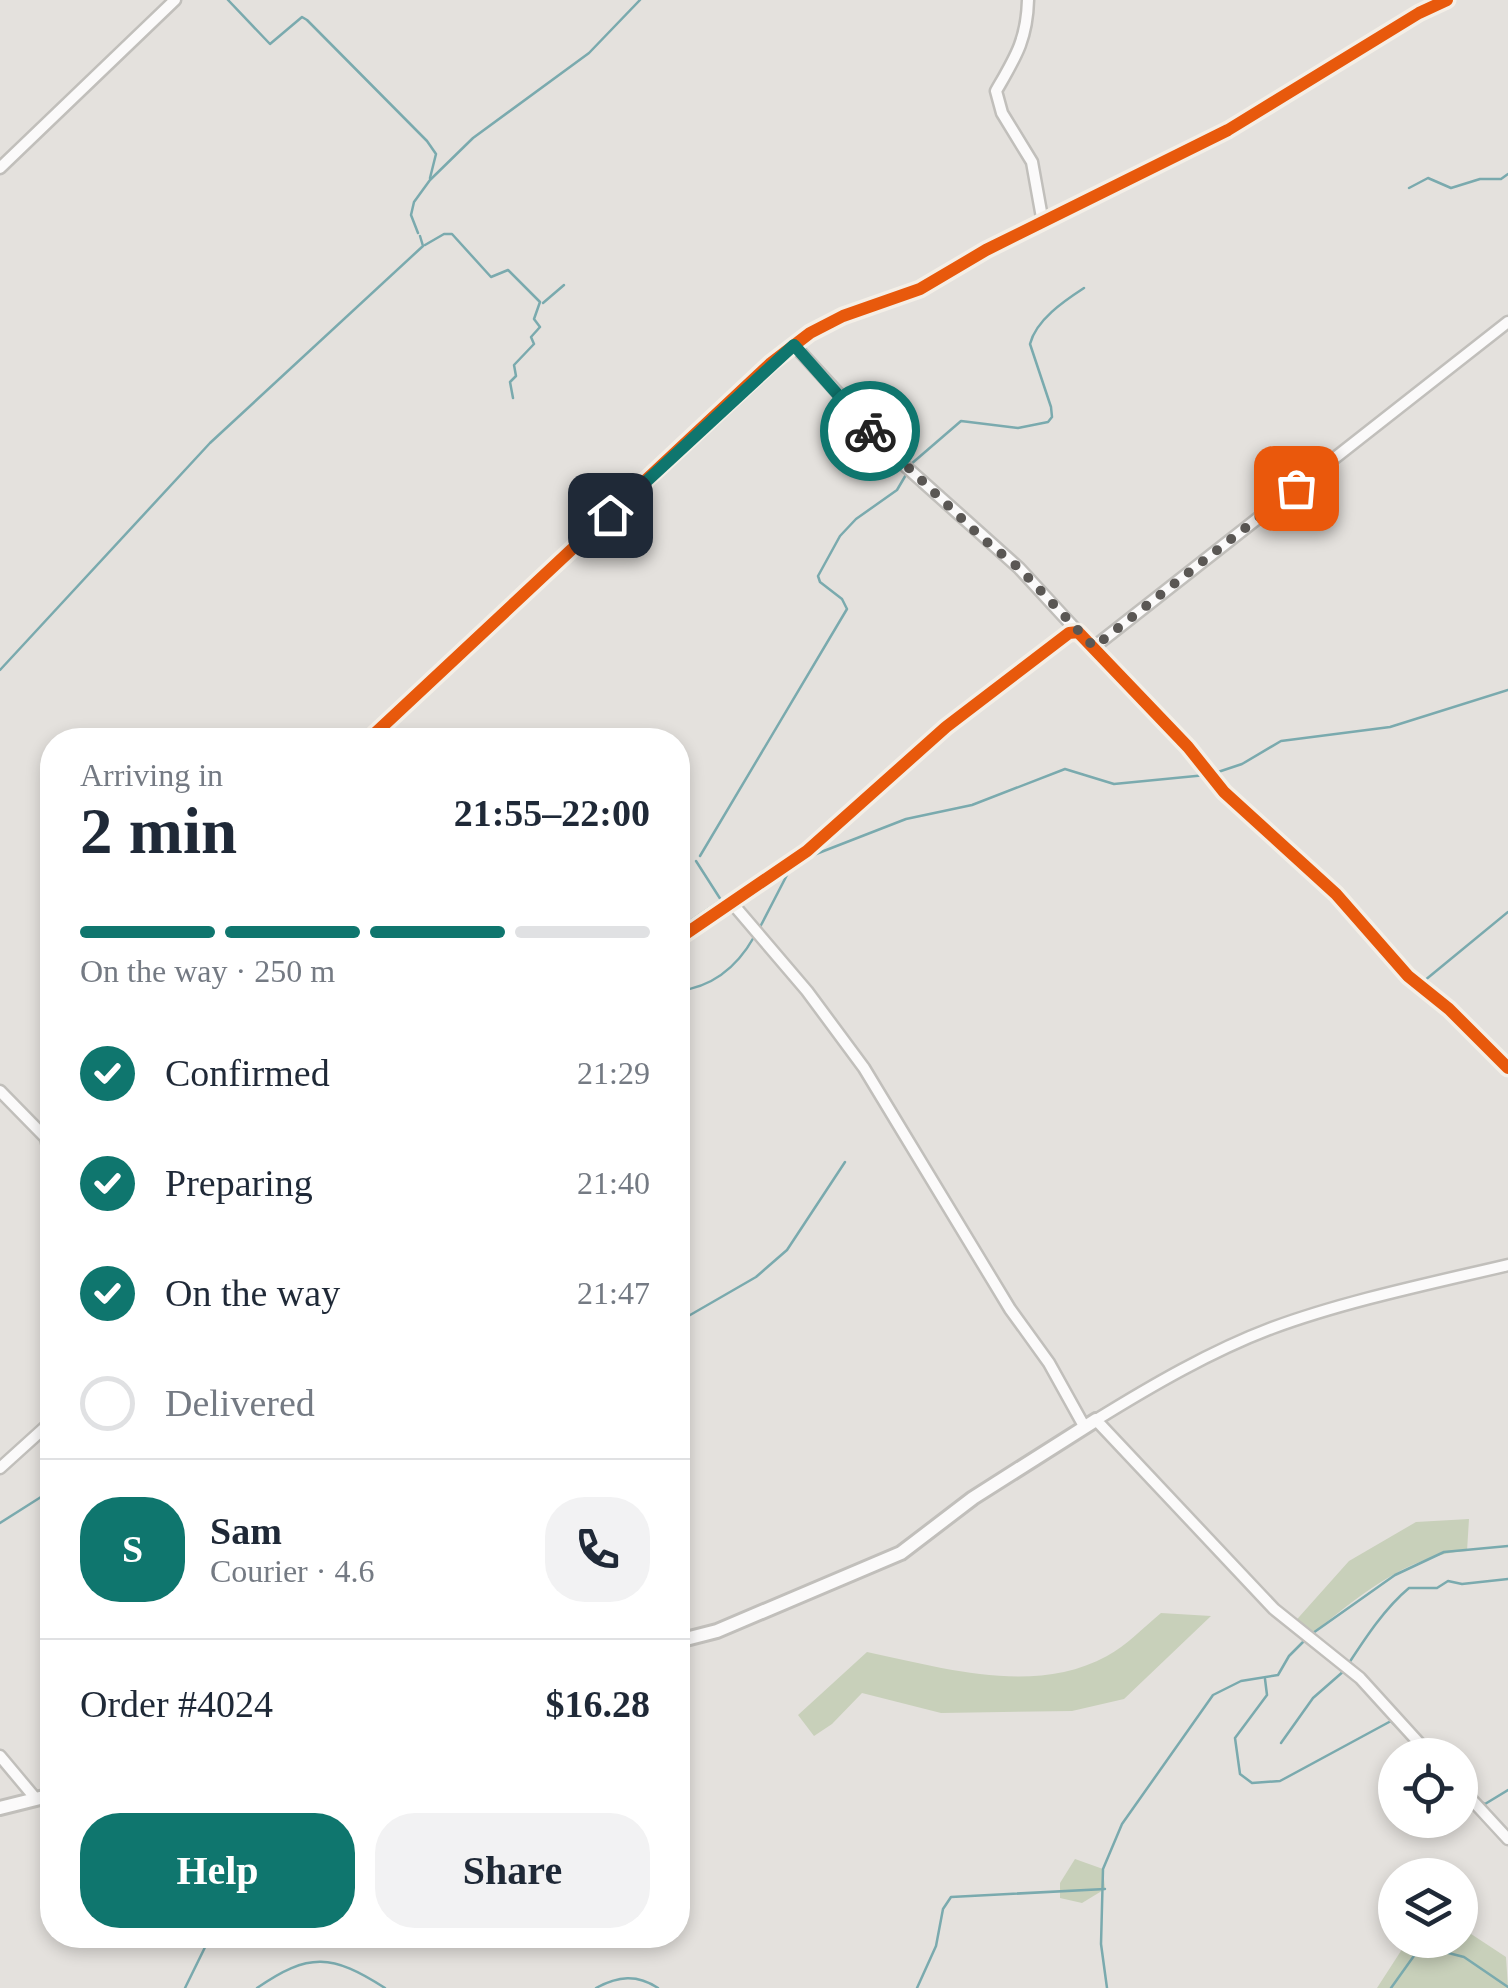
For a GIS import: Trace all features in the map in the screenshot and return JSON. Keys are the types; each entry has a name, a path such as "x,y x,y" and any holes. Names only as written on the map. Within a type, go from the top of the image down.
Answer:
{"street":[{"path":"0,168 175,0"},
{"path":"1028,0 1027,26 1014,64 996,91 1002,113 1032,162 1043,223"},
{"path":"381,728 794,345 843,316 920,290 986,250 1228,130 1419,13 1447,0"},
{"path":"1094,647 1508,322"},
{"path":"794,345 904,466 1019,568 1188,747 1224,792 1336,894 1408,976 1508,1068"},
{"path":"690,931 807,850 946,727 1069,633 1078,632"},
{"path":"732,903 864,1068 1010,1309 1090,1423 1274,1609 1360,1678 1415,1738"},
{"path":"0,1091 40,1126"},
{"path":"690,1638 716,1631 901,1553 973,1498 1090,1423 1266,1330 1414,1286 1508,1265"},
{"path":"0,1468 40,1431"},
{"path":"0,1756 36,1799"},
{"path":"0,1808 40,1798"},
{"path":"1478,1807 1508,1839"}],"green space":[{"path":"1469,1519 1467,1551 1444,1554 1402,1570 1307,1638 1291,1626 1349,1561 1416,1522"},
{"path":"1161,1613 1211,1616 1124,1699 1072,1711 941,1713 862,1693 832,1724 814,1736 798,1715 867,1652 989,1675 1050,1674 1079,1668 1107,1656"},
{"path":"1075,1859 1103,1869 1105,1889 1082,1903 1060,1898 1060,1883"},
{"path":"1478,1939 1506,1957 1508,1988 1377,1988 1396,1958 1478,1958"}],"waterway":[{"path":"228,0 270,44 302,17 307,20 427,141 436,154 430,178"},
{"path":"418,233 411,215 414,202 430,180 473,138 589,53 640,0"},
{"path":"1409,188 1428,178 1451,188 1480,179 1501,179 1508,174"},
{"path":"425,245 444,234 452,234 491,277 508,270 540,302 534,319 540,327 531,337 534,344 514,365 516,376 510,382 513,398"},
{"path":"0,670 210,443 423,246 420,236"},
{"path":"543,303 564,285"},
{"path":"910,465 961,421 1018,428 1048,422 1051,407 1030,344 1044,319 1084,288"},
{"path":"700,856 847,609 818,576 840,536 856,519 897,490 907,473"},
{"path":"1215,773 1242,764 1281,741 1390,727 1508,690"},
{"path":"759,929 788,873 816,854 906,819 972,805 1065,769 1114,784 1206,775"},
{"path":"690,921 721,900 696,861"},
{"path":"1424,981 1508,912"},
{"path":"690,989 723,974 754,937"},
{"path":"690,1315 756,1277 787,1250 845,1162"},
{"path":"0,1523 40,1498"},
{"path":"1313,1633 1395,1575 1444,1552 1508,1546"},
{"path":"1349,1663 1384,1614 1409,1588 1437,1588 1448,1581 1462,1584 1508,1579"},
{"path":"1107,1988 1101,1944 1103,1869 1122,1824 1213,1695 1241,1681 1278,1675 1289,1656 1307,1638"},
{"path":"1281,1743 1313,1698 1345,1670"},
{"path":"1265,1679 1267,1695 1235,1738 1240,1774 1252,1783 1280,1781 1391,1721 1404,1734"},
{"path":"1402,1716 1421,1738"},
{"path":"1478,1800 1485,1804 1508,1790"},
{"path":"917,1988 936,1946 943,1909 951,1897 1105,1889"},
{"path":"1391,1988 1421,1946 1464,1957 1508,1987"},
{"path":"185,1988 205,1948"},
{"path":"257,1988 291,1968 321,1962 350,1969 385,1988"},
{"path":"596,1988 627,1978 643,1980 658,1988"}],"cycle path":[{"path":"381,728 771,363 810,333 843,316 920,289 986,250 1228,130 1419,13 1447,0"},
{"path":"690,931 807,851 946,727 1069,633 1078,632 1188,747 1224,792 1336,894 1408,976 1449,1009 1508,1068"}],"way so far":[{"path":"870,431 1019,568 1062,618 1094,647 1296,488"}],"route":[{"path":"610,515 794,345 870,431"}]}
